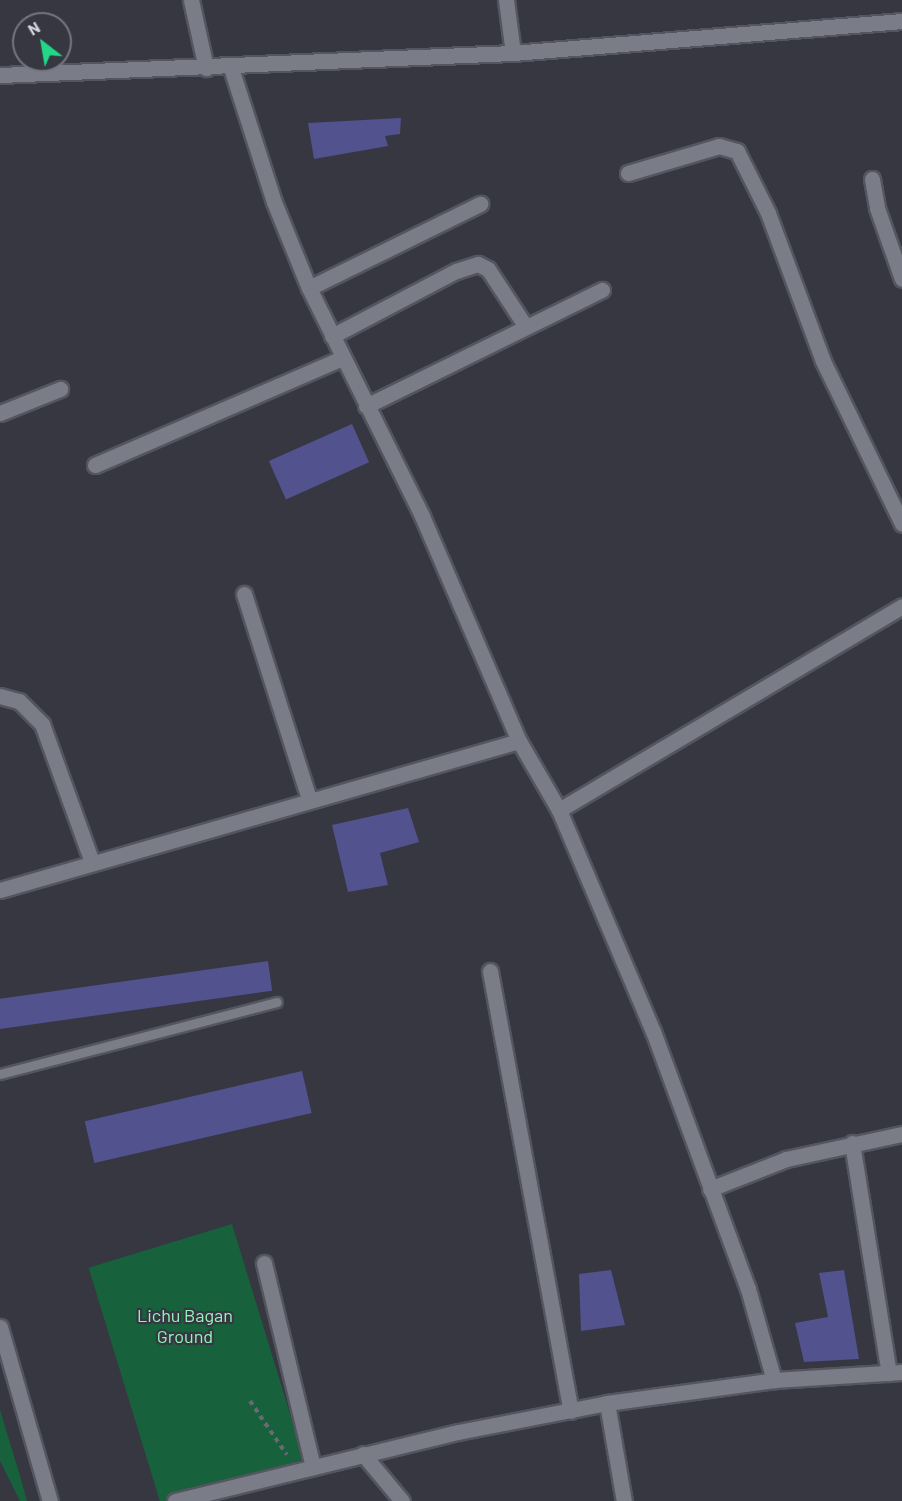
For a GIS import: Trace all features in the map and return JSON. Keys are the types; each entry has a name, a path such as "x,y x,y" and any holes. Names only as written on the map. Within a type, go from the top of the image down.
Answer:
{"street":[{"path":"191,0 206,68"},
{"path":"506,0 513,53"},
{"path":"0,75 231,68 513,53 902,21"},
{"path":"231,68 274,202 309,288 422,516 519,741 559,810 653,1031 748,1288 774,1380"},
{"path":"628,173 719,146 737,150 768,213 823,361 902,524"},
{"path":"872,179 877,208 902,279"},
{"path":"309,288 480,204"},
{"path":"332,336 456,271 478,264 488,269 525,327"},
{"path":"366,406 602,290"},
{"path":"94,465 342,358"},
{"path":"0,413 60,389"},
{"path":"244,594 309,799"},
{"path":"559,810 902,606"},
{"path":"0,696 19,701 42,724 92,862"},
{"path":"0,890 309,799 519,741"},
{"path":"490,971 571,1411"},
{"path":"710,1189 786,1159 902,1134"},
{"path":"175,1501 363,1454 606,1403 774,1380 896,1372 852,1143"},
{"path":"264,1263 313,1467"},
{"path":"0,1327 50,1501"},
{"path":"606,1403 624,1501"},
{"path":"363,1454 402,1501"}],"lane":[{"path":"0,1074 277,1002"}],"path":[{"path":"250,1401 297,1471"}],"green space":[{"name":"Lichu Bagan Ground","path":"232,1224 304,1459 167,1501 160,1501 89,1268"},
{"path":"0,1410 27,1501 20,1501 0,1461"}],"building":[{"path":"401,118 400,134 385,136 388,146 314,159 308,123"},
{"path":"352,424 369,462 286,499 269,461"},
{"path":"408,808 419,842 380,853 388,885 348,892 332,825"},
{"path":"268,961 272,991 0,1029 0,999"},
{"path":"302,1071 312,1113 94,1163 85,1121"},
{"path":"611,1270 625,1325 581,1331 579,1274"},
{"path":"844,1270 859,1359 804,1362 795,1323 828,1317 819,1273"}]}
